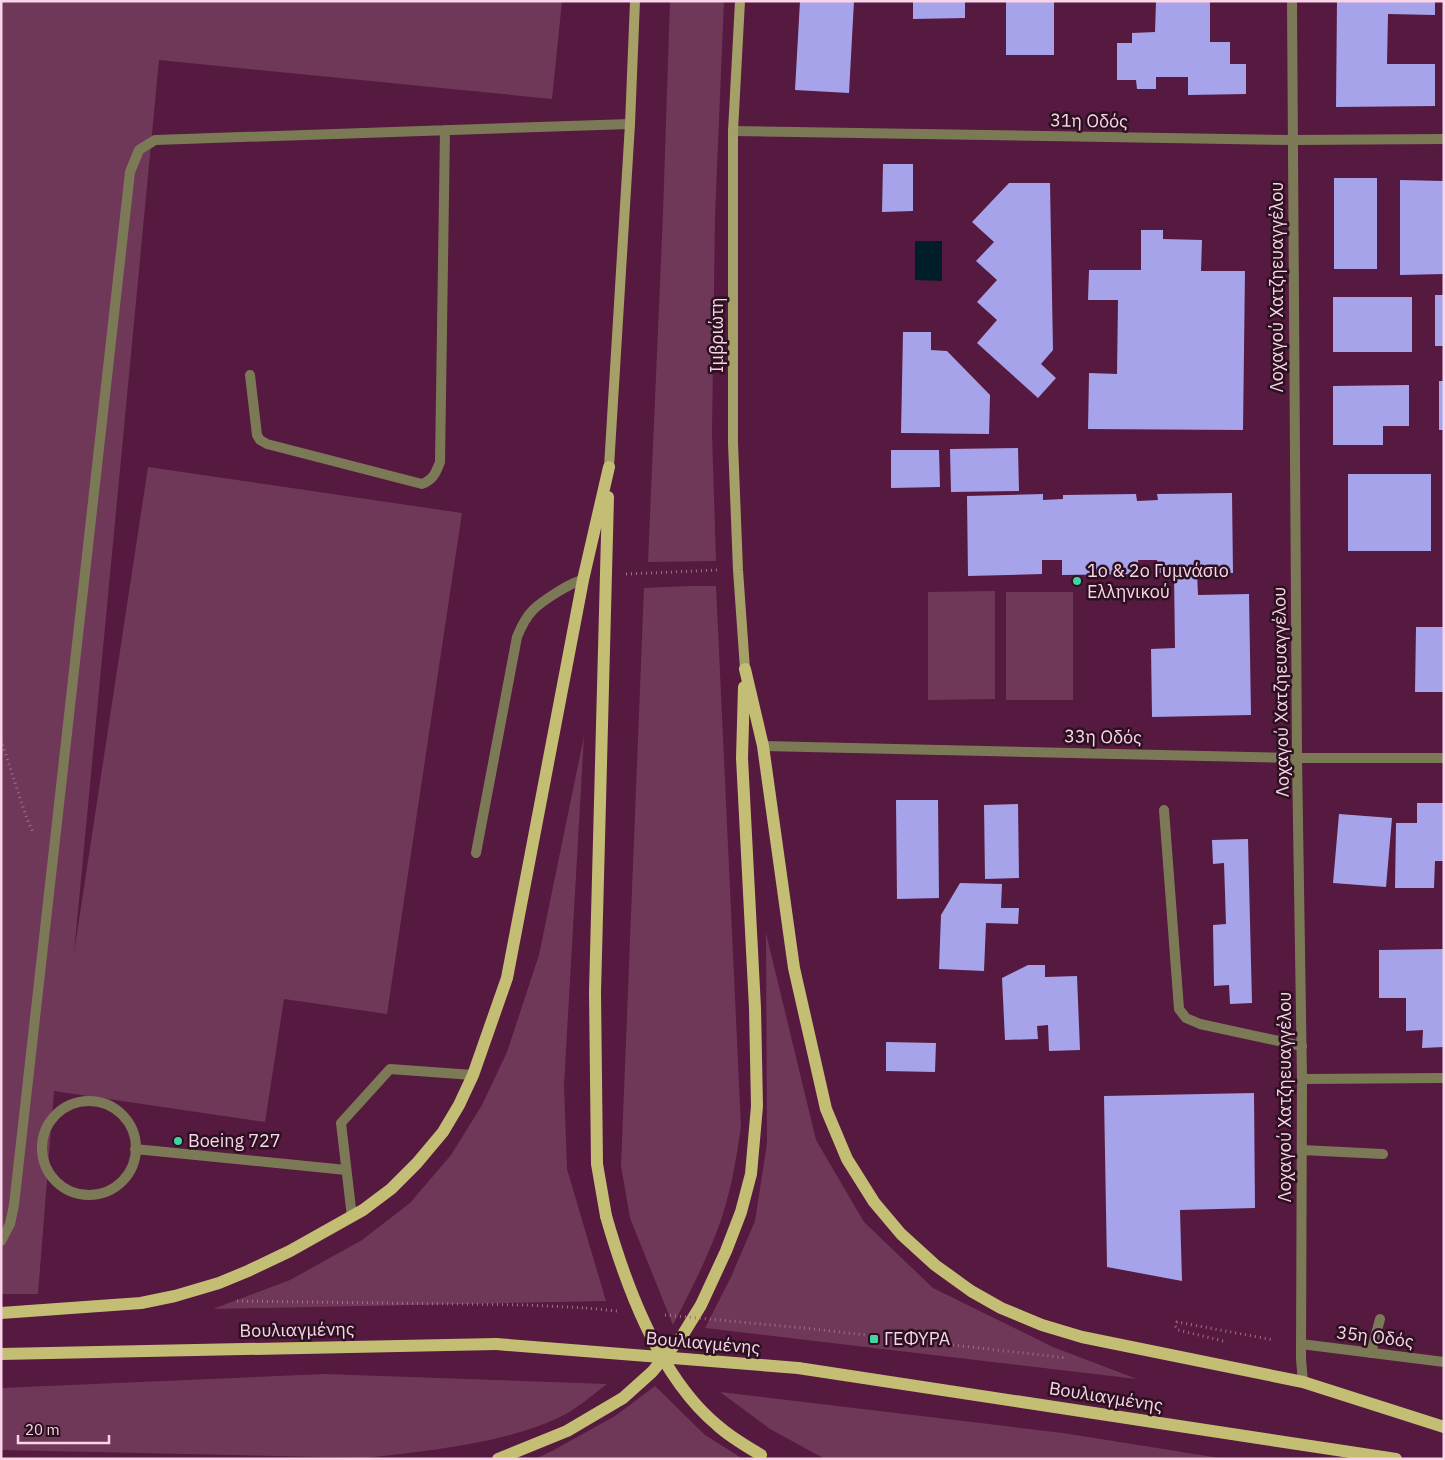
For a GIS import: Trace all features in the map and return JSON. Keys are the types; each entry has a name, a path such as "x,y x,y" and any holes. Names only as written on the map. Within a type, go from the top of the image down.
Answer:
{"main road":[{"path":"609,467 595,992 598,1164 606,1216 617,1254 642,1318 674,1375 692,1400 715,1424 737,1441 765,1457"},
{"path":"1,1313 141,1303 176,1296 220,1283 290,1251 352,1217 391,1189 417,1163 443,1132 460,1106 473,1075 507,978 583,580 609,467"},
{"path":"745,669 762,746 794,968 826,1109 846,1159 874,1202 901,1234 935,1264 971,1290 1001,1308 1042,1326 1082,1337 1303,1382 1444,1427"},
{"path":"498,1459 567,1431 623,1398 652,1372 682,1336 701,1305 726,1251 741,1212 751,1174 757,1106 755,1008 742,758 745,669"},
{"name":"Βουλιαγμένης","path":"1,1354 496,1344 798,1368 1396,1459"}],"street":[{"path":"609,467 630,124 635,1"},
{"name":"Ιμβριώτη","path":"740,1 733,131 733,443 738,570 745,669"},
{"name":"Λοχαγού Χατζηευαγγέλου","path":"1292,1 1297,758 1302,1046 1301,1344 1303,1382"},
{"path":"1,1241 10,1224 14,1205 130,172 139,150 155,140 630,124"},
{"path":"250,376 257,435 260,440 267,444 422,484 430,481 435,475 440,462 445,130"},
{"name":"31η Οδός","path":"733,131 1292,140 1444,139"},
{"path":"476,853 518,637 523,623 533,610 574,582 583,580"},
{"name":"33η Οδός","path":"762,746 1297,758 1444,758"},
{"path":"1164,810 1180,1009 1186,1018 1200,1024 1302,1046"},
{"path":"352,1217 341,1123 390,1069 473,1075"},
{"path":"1302,1079 1444,1078"},
{"path":"88,1101 108,1105 125,1118 134,1136 135,1149 135,1158 126,1177 110,1190 90,1196 69,1191 52,1178 42,1160 42,1139 51,1119 67,1106 88,1101"},
{"path":"135,1149 346,1170"},
{"path":"1302,1150 1383,1154"},
{"path":"1371,1352 1380,1319"},
{"name":"35η Οδός","path":"1301,1344 1443,1360"}],"path":[{"path":"606,576 634,573 738,570"},
{"path":"1,740 27,819 51,874"},
{"path":"229,1301 516,1305 626,1312"},
{"path":"655,1314 804,1328 1069,1358"},
{"path":"1225,1341 1178,1330 1175,1326 1178,1322 1274,1340"}],"shaded area":[{"path":"1,1 562,1 552,99 159,60 74,953 148,467 462,513 387,1014 284,999 265,1122 54,1091 38,1294 1,1294"},
{"path":"670,1 724,1 715,216 712,434 716,561 648,562"},
{"path":"716,586 741,1127 732,1179 722,1218 702,1267 673,1325 630,1218 621,1166 644,588"},
{"path":"995,591 995,699 928,700 928,592"},
{"path":"1006,592 1073,592 1073,700 1006,700"},
{"path":"584,736 564,1085 567,1169 606,1301 213,1309 290,1280 362,1240 410,1203 451,1155 482,1105 507,1052 539,955"},
{"path":"766,933 816,1140 864,1222 933,1288 1053,1347 1137,1379 705,1328 731,1277 755,1221 767,1143"},
{"path":"325,1374 607,1384 566,1414 520,1432 495,1439 441,1449 364,1458 1,1450 1,1388"},
{"path":"655,1386 705,1435 743,1459 535,1459 615,1416"},
{"path":"720,1392 1063,1433 1226,1459 825,1459 770,1429"}],"water":[{"path":"915,241 942,241 942,281 915,280"}],"building":[{"path":"800,1 854,1 849,93 795,90"},
{"path":"913,1 965,1 965,18 913,19"},
{"path":"1006,1 1054,1 1054,55 1006,55"},
{"path":"1156,1 1210,1 1210,42 1230,42 1230,64 1246,64 1246,94 1188,95 1188,77 1156,77 1156,89 1137,89 1136,80 1117,80 1117,43 1132,43 1132,33 1155,32"},
{"path":"1337,1 1435,1 1435,15 1388,14 1387,64 1435,64 1435,106 1336,107"},
{"path":"883,164 913,164 913,211 882,212"},
{"path":"1334,178 1377,178 1377,269 1334,269"},
{"path":"1400,180 1444,181 1444,274 1400,275"},
{"path":"1009,183 1050,183 1053,350 1041,364 1056,378 1038,398 977,343 997,320 977,302 997,280 976,261 994,242 972,222"},
{"path":"1141,230 1163,230 1163,239 1202,240 1201,271 1245,271 1243,430 1088,429 1089,373 1117,374 1118,300 1088,300 1089,270 1141,270"},
{"path":"1435,295 1444,295 1444,346 1435,346"},
{"path":"1333,297 1412,297 1412,352 1333,352"},
{"path":"903,332 931,332 931,350 947,351 990,395 989,434 901,433"},
{"path":"1439,381 1444,381 1444,430 1439,430"},
{"path":"1409,385 1409,426 1383,426 1383,445 1333,445 1333,386"},
{"path":"1018,448 1019,491 951,492 950,449"},
{"path":"891,450 939,450 940,487 891,488"},
{"path":"1348,474 1431,474 1431,551 1348,551"},
{"path":"1232,493 1233,573 1197,573 1198,595 1249,594 1251,715 1152,717 1151,649 1175,648 1174,573 1158,573 1157,560 1138,560 1139,574 1062,575 1062,560 1042,560 1042,574 968,576 967,496 1043,494 1043,500 1063,499 1063,495 1136,494 1137,501 1158,500 1157,494"},
{"path":"1416,627 1444,627 1444,692 1415,692"},
{"path":"896,800 938,800 939,898 897,899"},
{"path":"1417,803 1444,803 1444,861 1435,861 1434,888 1395,888 1396,823 1417,823"},
{"path":"1018,804 1019,878 985,879 984,805"},
{"path":"1339,814 1392,818 1386,887 1333,883"},
{"path":"1248,839 1252,1003 1230,1004 1229,985 1214,986 1213,925 1226,924 1224,863 1213,864 1212,840"},
{"path":"960,883 1002,884 1001,908 1019,908 1018,924 986,923 984,971 939,969 941,915"},
{"path":"1444,949 1444,1047 1422,1048 1423,1030 1406,1031 1406,998 1379,998 1379,950"},
{"path":"1028,965 1045,965 1045,977 1077,976 1080,1050 1049,1051 1048,1025 1037,1026 1038,1039 1005,1040 1002,978"},
{"path":"886,1042 936,1043 935,1072 886,1071"},
{"path":"1254,1093 1255,1208 1180,1210 1182,1281 1107,1267 1104,1096"}],"place":[{"name":"1ο & 2ο Γυμνάσιο Ελληνικού","path":"1077,581"},
{"name":"Boeing 727","path":"178,1141"},
{"name":"ΓΕΦΥΡΑ","path":"874,1339"}]}
